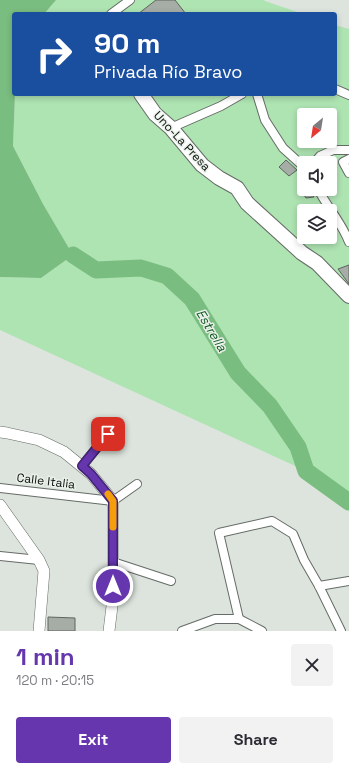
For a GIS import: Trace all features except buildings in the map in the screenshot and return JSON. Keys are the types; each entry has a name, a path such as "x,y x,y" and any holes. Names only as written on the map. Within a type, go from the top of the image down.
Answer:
{"highway":[{"name":"Uno-La Presa","path":"142,96 156,114 171,128 202,165 219,178 237,188 247,203 316,263 349,296"}],"street":[{"path":"114,12 130,0"},
{"path":"337,90 349,94"},
{"path":"171,128 221,106 238,96"},
{"path":"258,96 265,120 283,148 297,161"},
{"path":"320,156 333,150 349,150"},
{"path":"349,159 342,162 349,173"},
{"path":"322,196 345,231 349,242"},
{"path":"0,432 39,440 64,452 91,474 113,501 113,598 109,631"},
{"path":"82,466 108,434"},
{"path":"113,501 137,484"},
{"name":"Calle Italia","path":"0,488 113,501"},
{"path":"0,505 39,560 44,571 39,631"},
{"path":"239,619 219,532 272,521 293,534 304,560 341,631"},
{"path":"0,556 39,560"},
{"path":"113,562 171,580"},
{"path":"318,586 349,581"},
{"path":"182,631 216,619 239,619 262,631"}],"shaded area":[{"path":"0,0 56,0 46,12 12,12 12,96 15,96 13,146 43,204 73,255 41,278 0,277"},
{"path":"56,0 264,0 297,12 46,12"},
{"path":"337,26 349,29 349,502 306,471 0,330 0,277 41,278 73,255 43,204 13,146 15,96 337,96"}],"waterway":[{"name":"Estrella","path":"73,255 96,270 141,268 167,276 192,299 238,373 270,406 298,447 306,471 349,502"}],"slow traffic":[{"path":"108,494 113,501 113,527"}],"route":[{"path":"108,434 82,466 91,474 113,501 113,586"}]}
